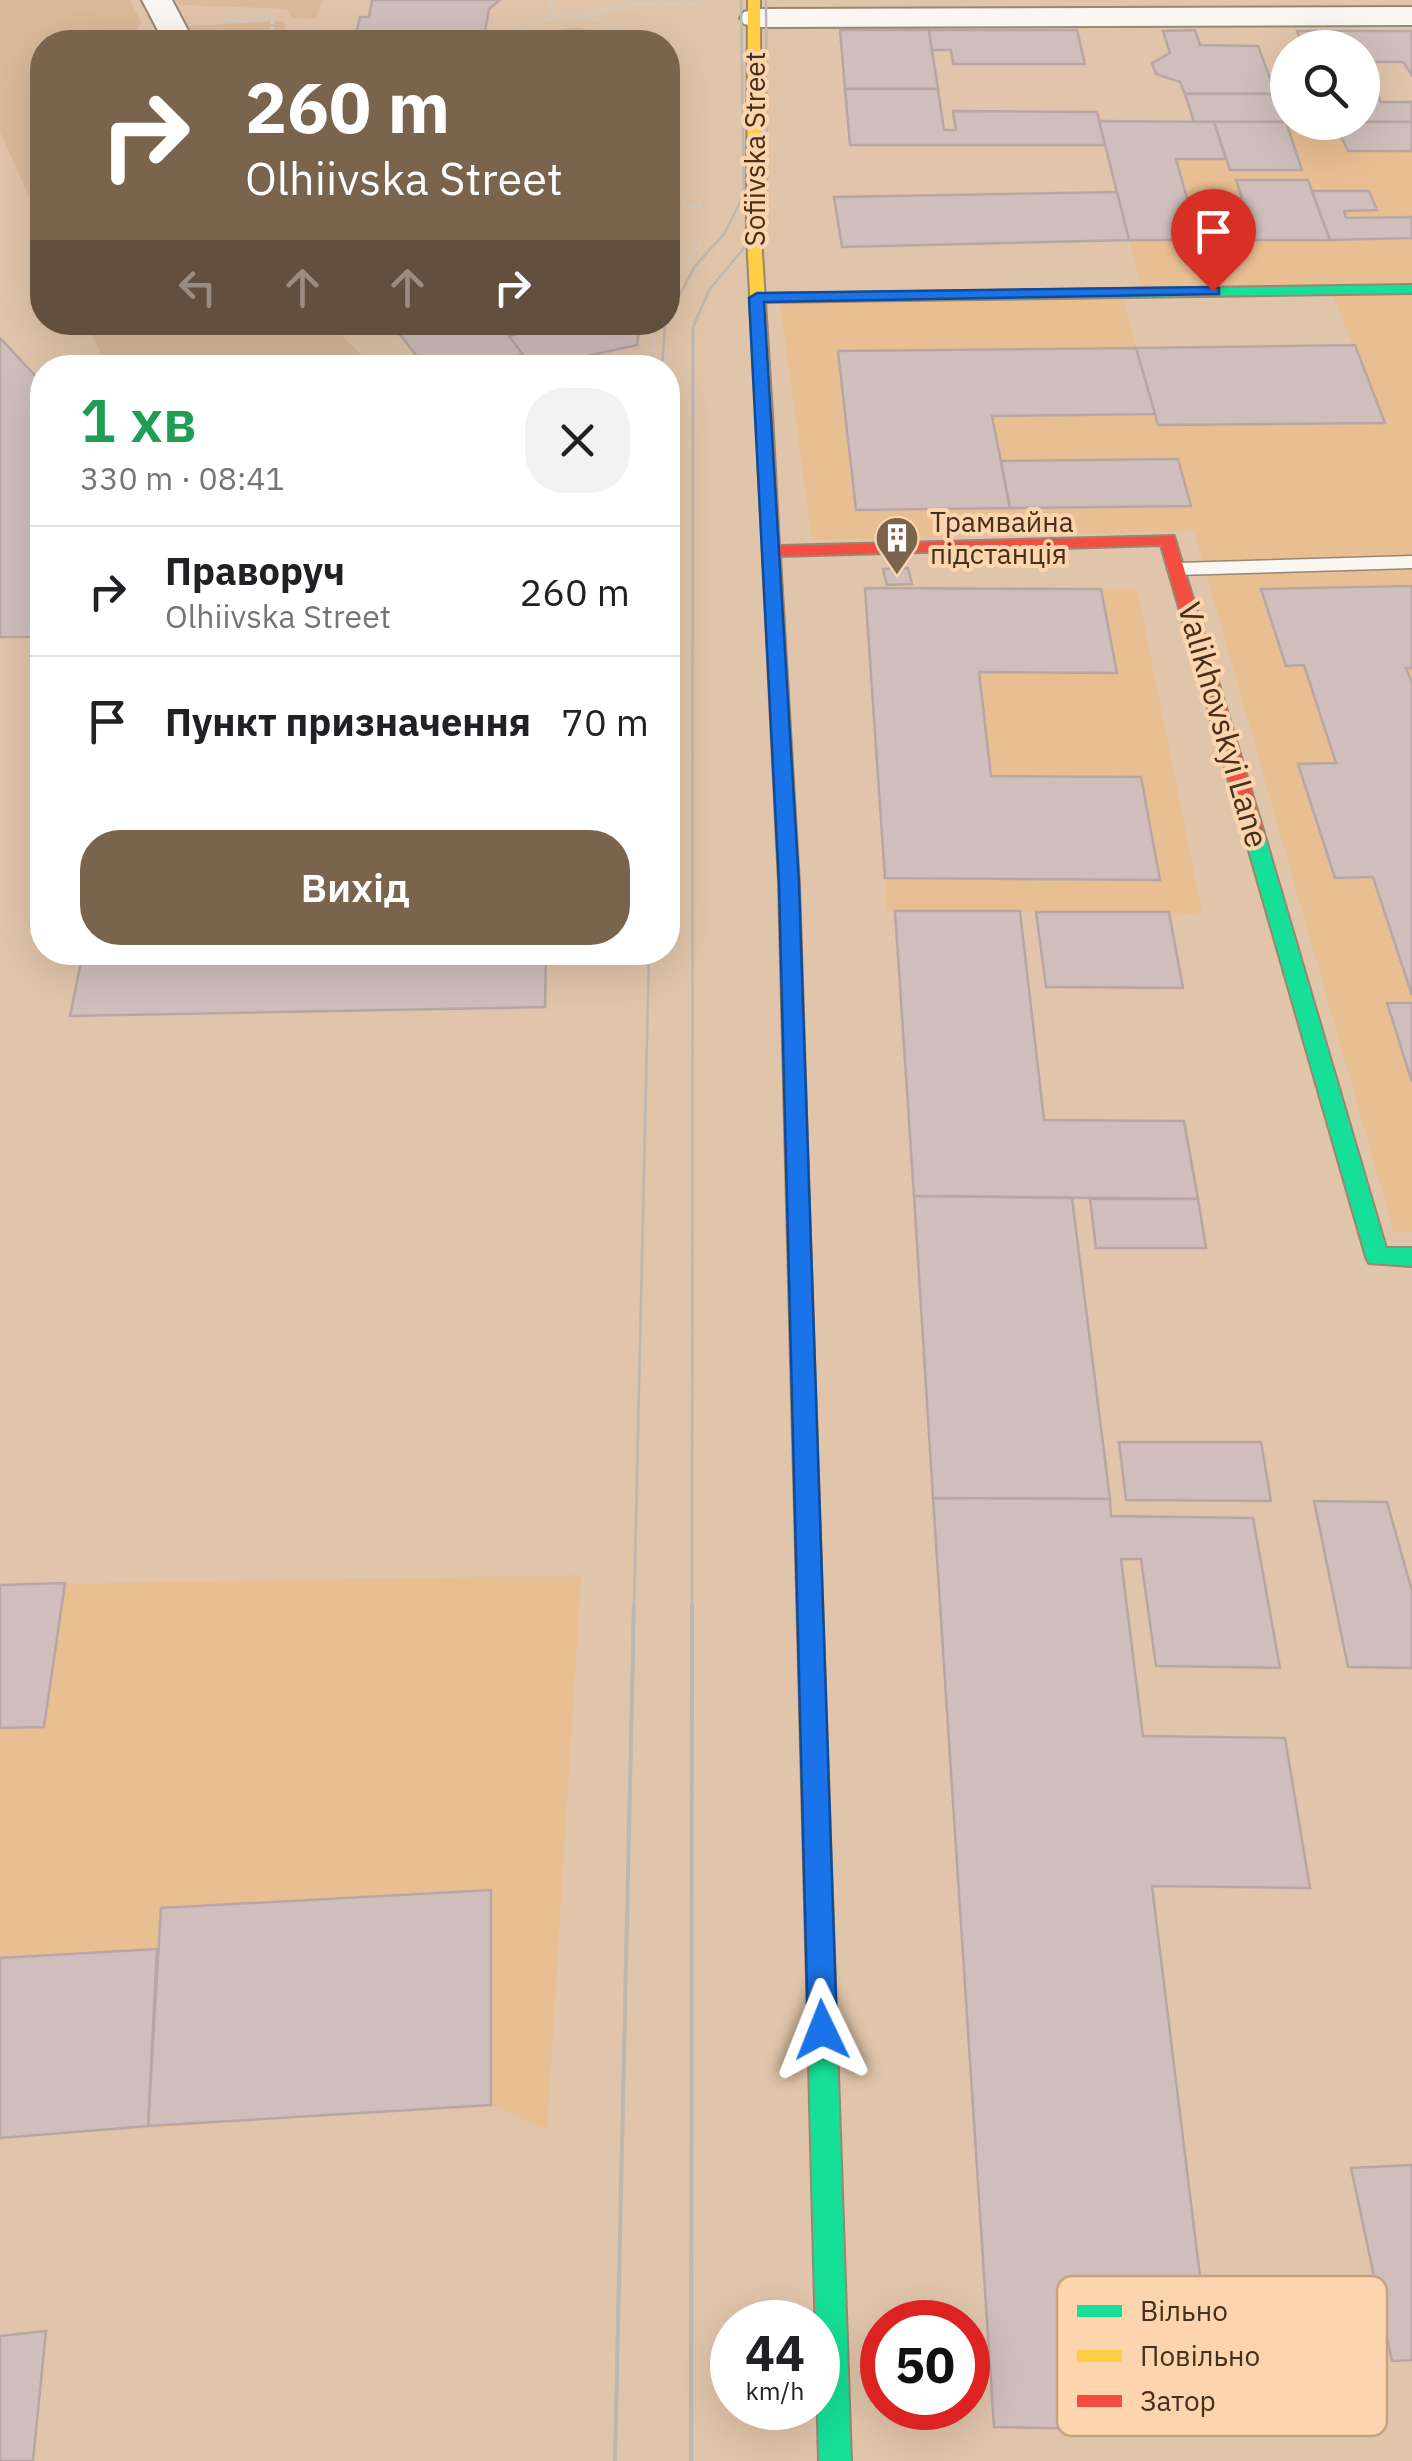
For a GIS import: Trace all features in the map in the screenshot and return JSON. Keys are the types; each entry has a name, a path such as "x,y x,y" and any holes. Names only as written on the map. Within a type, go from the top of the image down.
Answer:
{"main road":[{"name":"Sofiivska Street","path":"754,7 753,207 789,884 835,2461"},
{"path":"757,298 1412,288"},
{"name":"Valikhovskyi Lane","path":"772,551 1168,540 1377,1257 1412,1257"}],"street":[{"path":"157,0 173,30"},
{"path":"754,7 1412,16"}],"lane":[{"path":"1177,569 1412,562"}],"path":[{"path":"551,0 555,18"},
{"path":"580,17 625,4 754,7"},
{"path":"522,30 555,18 580,17 616,24 624,30"},
{"path":"272,18 272,30"},
{"path":"680,205 705,206"},
{"path":"680,273 705,234"}],"shaded area":[{"path":"0,0 130,0 141,22 137,30 30,30 30,198 0,132"},
{"path":"177,0 323,0 316,19 292,18 287,9 180,5"},
{"path":"284,21 285,30 186,30 184,26"},
{"path":"1099,121 1270,122 1270,140 1380,140 1380,122 1412,122 1412,289 1142,290"},
{"path":"1121,294 1159,425 1385,423 1333,296 1412,295 1412,1232 1394,1233 1194,531 812,540 779,295"},
{"path":"92,335 341,335 362,355 102,355"},
{"path":"865,588 1137,589 1202,913 887,911"},
{"path":"581,1575 547,2130 491,2105 0,2138 0,1585"}],"building":[{"path":"372,0 500,0 489,9 485,30 357,30 360,17 369,17"},
{"path":"840,30 929,30 938,89 845,89"},
{"path":"929,30 1077,30 1085,64 953,64 951,50 932,50"},
{"path":"1195,30 1200,45 1258,46 1270,78 1270,94 1185,94 1180,82 1156,74 1152,63 1170,53 1163,31"},
{"path":"1380,31 1412,31 1412,75 1403,62 1380,62"},
{"path":"845,89 938,89 944,130 956,130 953,111 1097,112 1106,145 850,145"},
{"path":"1185,94 1270,94 1270,122 1194,122"},
{"path":"1380,100 1412,102 1412,122 1380,122"},
{"path":"1099,121 1214,122 1226,159 1176,159 1187,198 1242,198 1236,180 1308,180 1330,240 1129,240"},
{"path":"1214,122 1270,122 1270,140 1292,140 1302,170 1230,170"},
{"path":"1380,122 1412,122 1412,151 1348,151 1343,140 1380,140"},
{"path":"1312,191 1369,191 1377,210 1344,211 1346,218 1412,217 1412,238 1330,240"},
{"path":"1117,192 1129,240 842,247 834,197"},
{"path":"400,335 509,335 523,354 520,355 416,355"},
{"path":"638,335 637,345 592,355 523,355 509,336"},
{"path":"0,338 30,370 30,637 0,637"},
{"path":"1355,345 1385,423 1158,425 1136,348"},
{"path":"1136,348 1155,414 992,416 1010,508 856,510 838,351"},
{"path":"1178,459 1191,506 1010,508 1001,461"},
{"name":"Трамвайна підстанція","path":"908,568 912,584 887,585 883,569"},
{"path":"1412,586 1412,668 1406,668 1412,683 1412,995 1373,877 1335,878 1298,764 1336,763 1304,665 1286,666 1261,589"},
{"path":"865,588 1101,589 1117,673 979,672 991,776 1141,777 1160,880 885,878"},
{"path":"895,911 1020,911 1044,1120 1184,1121 1198,1199 914,1196"},
{"path":"1036,912 1169,912 1183,988 1046,987"},
{"path":"80,965 546,965 545,1007 70,1016"},
{"path":"1387,1003 1412,1003 1412,1082"},
{"path":"914,1196 1072,1198 1110,1499 933,1498"},
{"path":"1090,1199 1198,1199 1206,1248 1096,1248"},
{"path":"1119,1442 1261,1442 1271,1501 1126,1500"},
{"path":"933,1498 1110,1499 1111,1516 1253,1518 1280,1668 1156,1666 1141,1559 1121,1559 1143,1736 1285,1738 1310,1888 1152,1886 1200,2276 1057,2276 1057,2428 994,2427 990,2300 986,2300"},
{"path":"1314,1501 1387,1502 1412,1591 1412,1668 1348,1667"},
{"path":"65,1583 44,1727 0,1728 0,1585"},
{"path":"491,1890 491,2105 148,2126 161,1908"},
{"path":"157,1949 148,2126 0,2138 0,1958"},
{"path":"1412,2165 1412,2360 1392,2361 1387,2337 1387,2276 1374,2276 1351,2168"},
{"path":"46,2331 33,2461 0,2461 0,2336"}],"tram line":[{"path":"680,294 695,266 724,234 744,195 741,0"},
{"path":"692,1607 693,327 709,290 754,236 767,207 766,0"},
{"path":"663,355 664,335"},
{"path":"634,1607 649,965"},
{"path":"615,2461 634,1604"},
{"path":"691,2461 692,1604"}],"traffic: fast":[{"path":"757,298 1412,289"},
{"path":"1253,830 1377,1257 1412,1257"},
{"path":"814,1747 835,2461"}],"traffic: slow":[{"path":"754,0 754,236 764,414"},
{"path":"798,1206 814,1747"}],"traffic: jam":[{"path":"764,414 789,884 798,1206"},
{"path":"772,551 1168,540 1253,830"}],"place":[{"name":"Трамвайна підстанція","path":"897,576"}],"route":[{"path":"822,2030 789,884 757,298 1213,291"}]}
